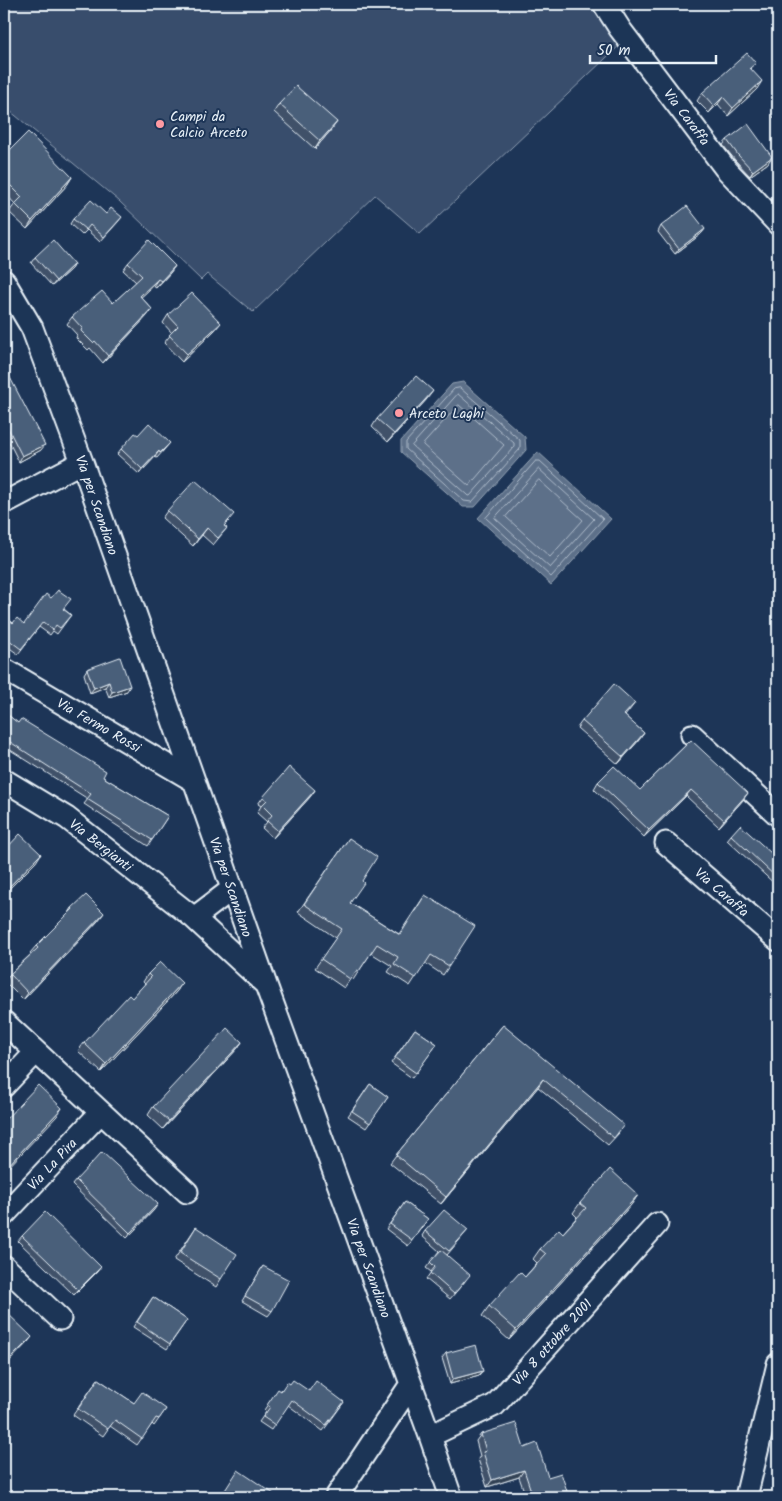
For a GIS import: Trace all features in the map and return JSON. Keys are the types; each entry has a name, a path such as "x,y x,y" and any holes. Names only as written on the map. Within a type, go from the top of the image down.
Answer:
{"street":[{"name":"Via Caraffa","path":"604,4 620,29 725,168 778,224"},
{"name":"Via per Scandiano","path":"4,281 32,328 82,462 232,889 451,1497"},
{"path":"4,503 82,462"},
{"name":"Via Fermo Rossi","path":"4,669 194,781"},
{"path":"692,735 778,815"},
{"name":"Via Bergianti","path":"4,780 67,818 194,918 266,984"},
{"name":"Via Caraffa","path":"666,843 778,940"},
{"path":"194,918 232,889"},
{"path":"4,1022 187,1192"},
{"path":"4,1086 36,1052"},
{"name":"Via La Pira","path":"4,1215 101,1112"},
{"name":"Via 8 ottobre 2001","path":"430,1436 495,1405 657,1224"},
{"path":"4,1266 60,1319"},
{"path":"746,1497 778,1364"},
{"path":"336,1497 411,1384"}],"shaded area":[{"path":"4,4 597,4 623,42 420,234 375,195 253,312 207,274 201,280 119,201 4,106"}],"water":[{"path":"463,382 525,437 526,450 475,507 463,507 401,452 401,441 452,384"},
{"path":"538,452 611,519 551,585 478,518"}],"building":[{"path":"747,53 756,63 750,68 762,81 733,108 723,97 714,106 702,93"},
{"path":"296,86 337,122 320,141 279,104"},
{"path":"748,124 772,157 753,171 727,140"},
{"path":"28,132 72,177 32,221 15,204 22,197 4,179 4,156"},
{"path":"91,200 106,214 111,208 122,217 104,237 90,225 86,230 73,219"},
{"path":"687,206 705,229 679,249 661,226"},
{"path":"53,240 74,264 56,281 35,257"},
{"path":"149,240 175,266 161,281 158,279 140,296 152,309 108,356 95,341 93,343 81,331 82,328 72,317 102,291 113,303 142,276 128,263"},
{"path":"192,293 221,323 187,354 169,335 178,326 168,315"},
{"path":"4,366 45,445 22,456 6,424 8,423 4,415"},
{"name":"Arceto Laghi","path":"416,376 433,391 394,434 377,419"},
{"path":"149,423 170,443 160,453 159,451 142,469 121,449 135,433 138,435"},
{"path":"195,480 234,514 224,526 227,528 218,538 207,528 198,539 167,511"},
{"path":"58,590 71,599 63,609 71,615 60,628 56,625 53,630 43,622 21,649 4,636 4,616 13,623 17,618 24,624 46,594 51,598"},
{"path":"120,657 130,686 112,692 109,682 94,688 87,669"},
{"path":"614,684 635,703 624,715 644,733 623,757 582,721"},
{"path":"4,712 18,723 21,719 106,771 103,777 168,816 152,840 87,799 91,794 7,740 4,744"},
{"path":"691,740 748,793 724,820 691,790 649,830 598,782 614,766 640,790"},
{"path":"289,767 315,790 278,831 267,821 272,815 262,805 267,800 263,797"},
{"path":"740,825 771,853 778,845 778,879 731,835"},
{"path":"20,834 41,854 4,892 4,851"},
{"path":"349,838 377,857 362,881 364,883 350,903 400,935 425,895 475,926 449,966 431,955 416,978 394,964 398,957 377,944 359,971 357,970 350,979 321,959 342,929 304,904"},
{"path":"86,895 104,913 28,993 10,974 38,948 36,946"},
{"path":"160,962 182,983 106,1064 84,1043 129,995 132,998 151,977 148,974"},
{"path":"503,1025 624,1125 614,1138 543,1079 446,1197 396,1155"},
{"path":"227,1028 242,1042 169,1121 153,1107"},
{"path":"415,1029 437,1044 416,1073 395,1058"},
{"path":"370,1084 388,1097 370,1123 352,1111"},
{"path":"38,1085 62,1108 4,1170 4,1121"},
{"path":"102,1152 158,1204 130,1233 76,1180"},
{"path":"610,1169 638,1195 516,1330 489,1306 520,1272 525,1277 546,1254 540,1249 559,1229 563,1233 586,1208 580,1203"},
{"path":"405,1202 428,1219 412,1240 390,1224"},
{"path":"444,1210 468,1230 449,1251 425,1231"},
{"path":"45,1212 101,1267 78,1290 22,1236"},
{"path":"196,1227 237,1254 221,1279 180,1253"},
{"path":"441,1250 470,1275 454,1294 430,1273 435,1267 430,1262"},
{"path":"263,1266 289,1280 272,1311 245,1296"},
{"path":"153,1297 187,1320 170,1344 137,1322"},
{"path":"4,1310 32,1337 5,1364 4,1364"},
{"path":"476,1345 483,1371 453,1379 446,1353"},
{"path":"98,1379 134,1403 142,1392 166,1409 159,1419 156,1418 142,1439 115,1420 108,1429 78,1409"},
{"path":"293,1380 309,1391 316,1381 344,1402 326,1425 292,1400 275,1425 263,1417 270,1407 267,1405 278,1389 281,1391 287,1382 290,1384"},
{"path":"516,1423 524,1448 537,1443 548,1477 561,1473 567,1491 549,1497 533,1497 524,1470 492,1480 483,1452 486,1451 481,1434"},
{"path":"238,1470 274,1494 271,1497 226,1497 222,1495"}],"place":[{"name":"Campi da Calcio Arceto","path":"160,124"},
{"name":"Arceto Laghi","path":"399,413"}]}
